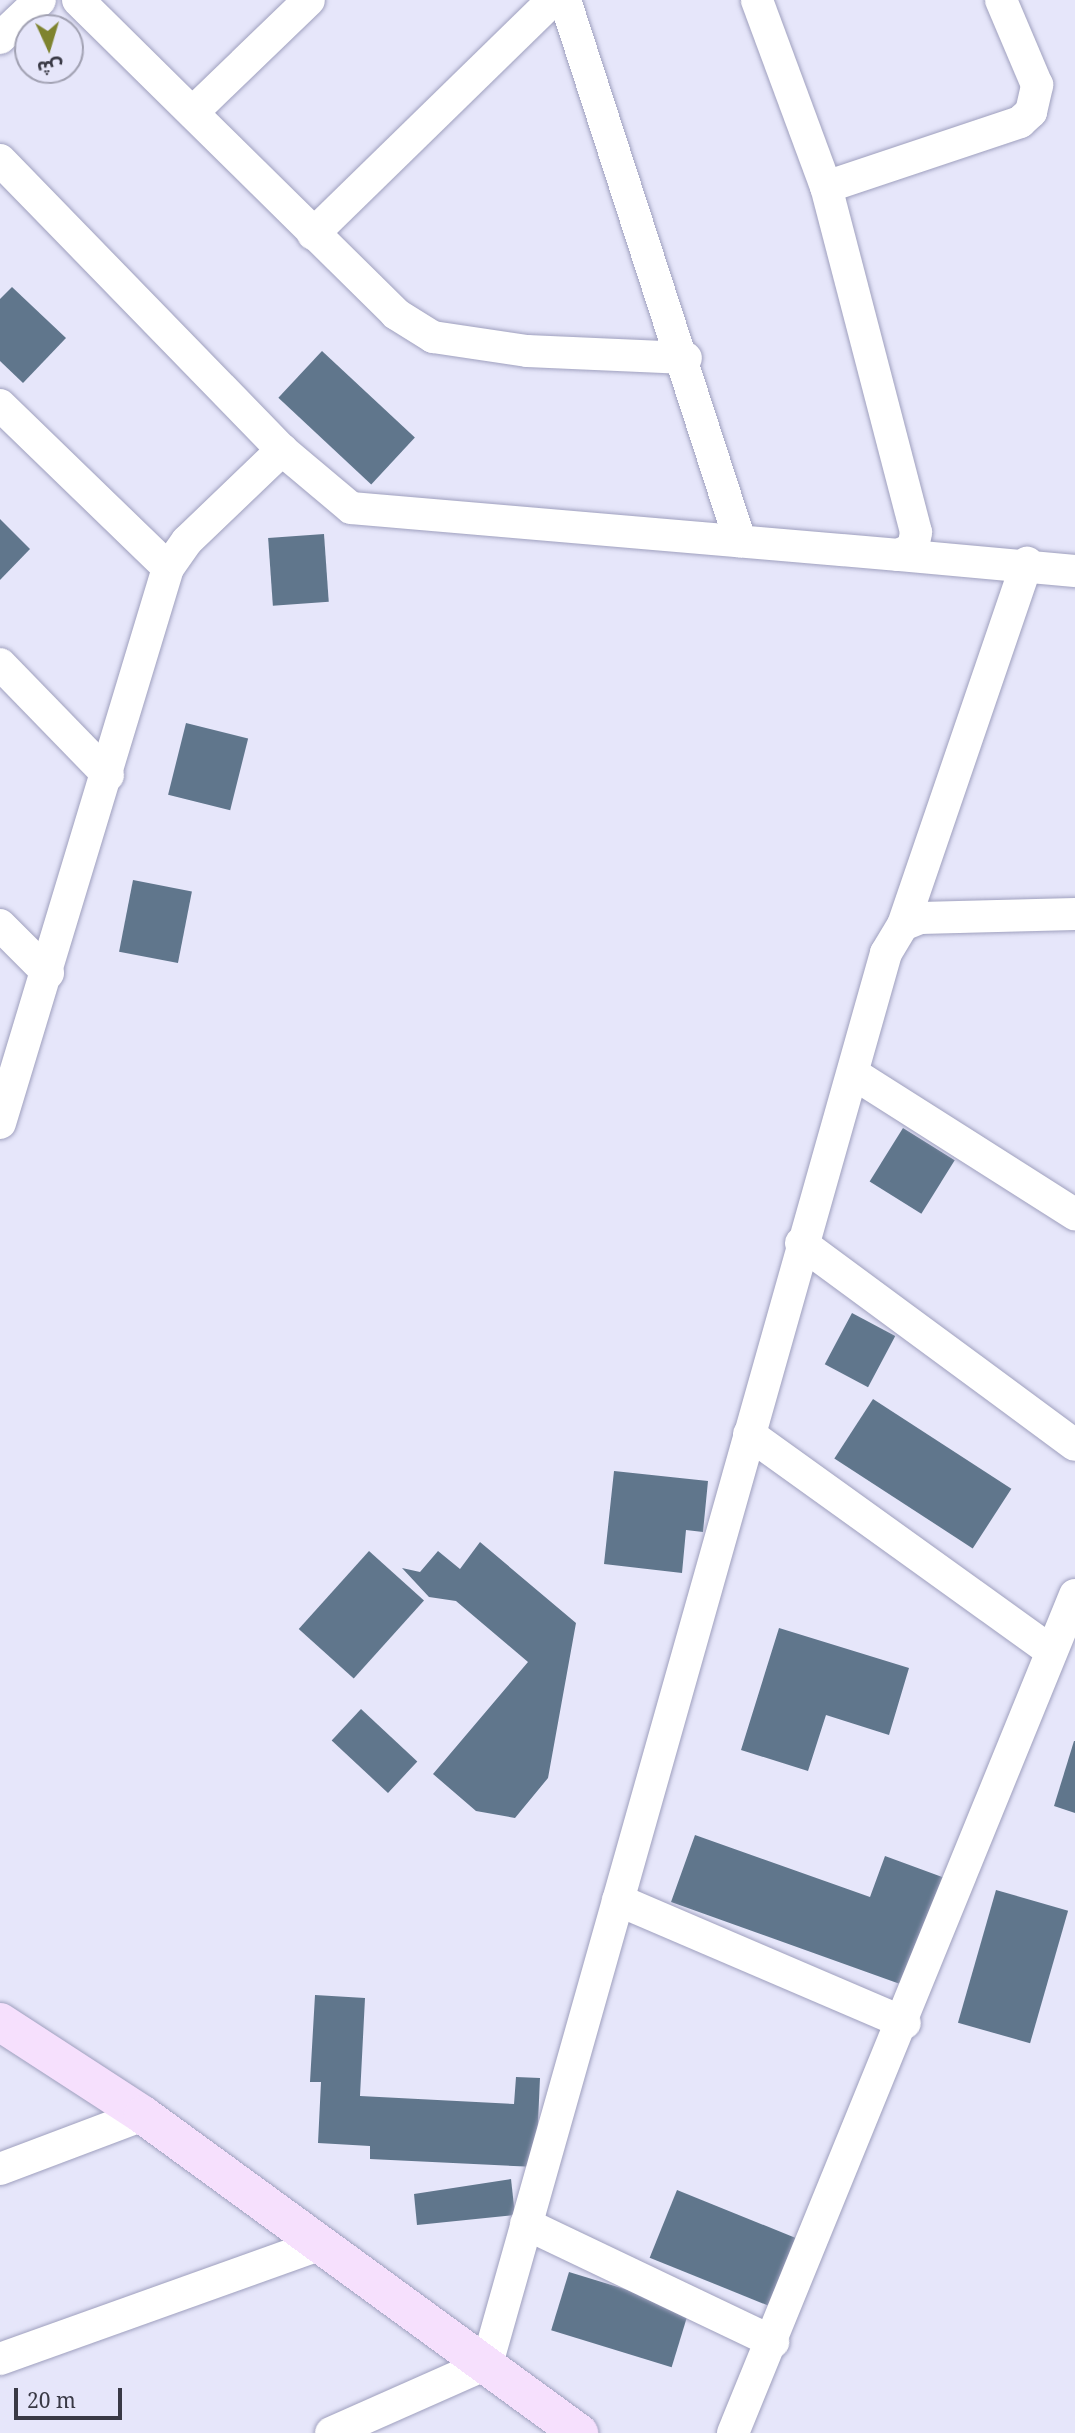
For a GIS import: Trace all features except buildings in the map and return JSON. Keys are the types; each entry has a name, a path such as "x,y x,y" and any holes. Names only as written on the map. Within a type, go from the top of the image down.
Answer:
{"street":[{"path":"0,38 40,0"},
{"path":"78,0 396,314 433,337 527,351 686,358"},
{"path":"193,112 309,0"},
{"path":"313,234 553,0"},
{"path":"565,0 686,358 740,541"},
{"path":"757,0 826,187 916,532 913,548 899,555"},
{"path":"826,187 1020,121 1031,112 1037,85 1002,0"},
{"path":"0,160 282,450 351,508 899,555 1027,563 1075,571"},
{"path":"0,405 168,568"},
{"path":"0,1123 108,775 168,568 187,541 282,450"},
{"path":"487,2364 801,1243 853,1074 886,953 903,925 1027,563"},
{"path":"0,664 108,775"},
{"path":"903,925 920,918 1075,914"},
{"path":"0,925 48,973"},
{"path":"853,1074 1075,1214"},
{"path":"801,1243 1075,1444"},
{"path":"749,1434 1051,1650"},
{"path":"733,2433 905,2023 1075,1595"},
{"path":"618,1900 905,2023"},
{"path":"0,2022 143,2115 579,2433"},
{"path":"0,2169 143,2115"},
{"path":"526,2224 773,2342"},
{"path":"0,2359 322,2244"},
{"path":"331,2433 487,2364"}]}
